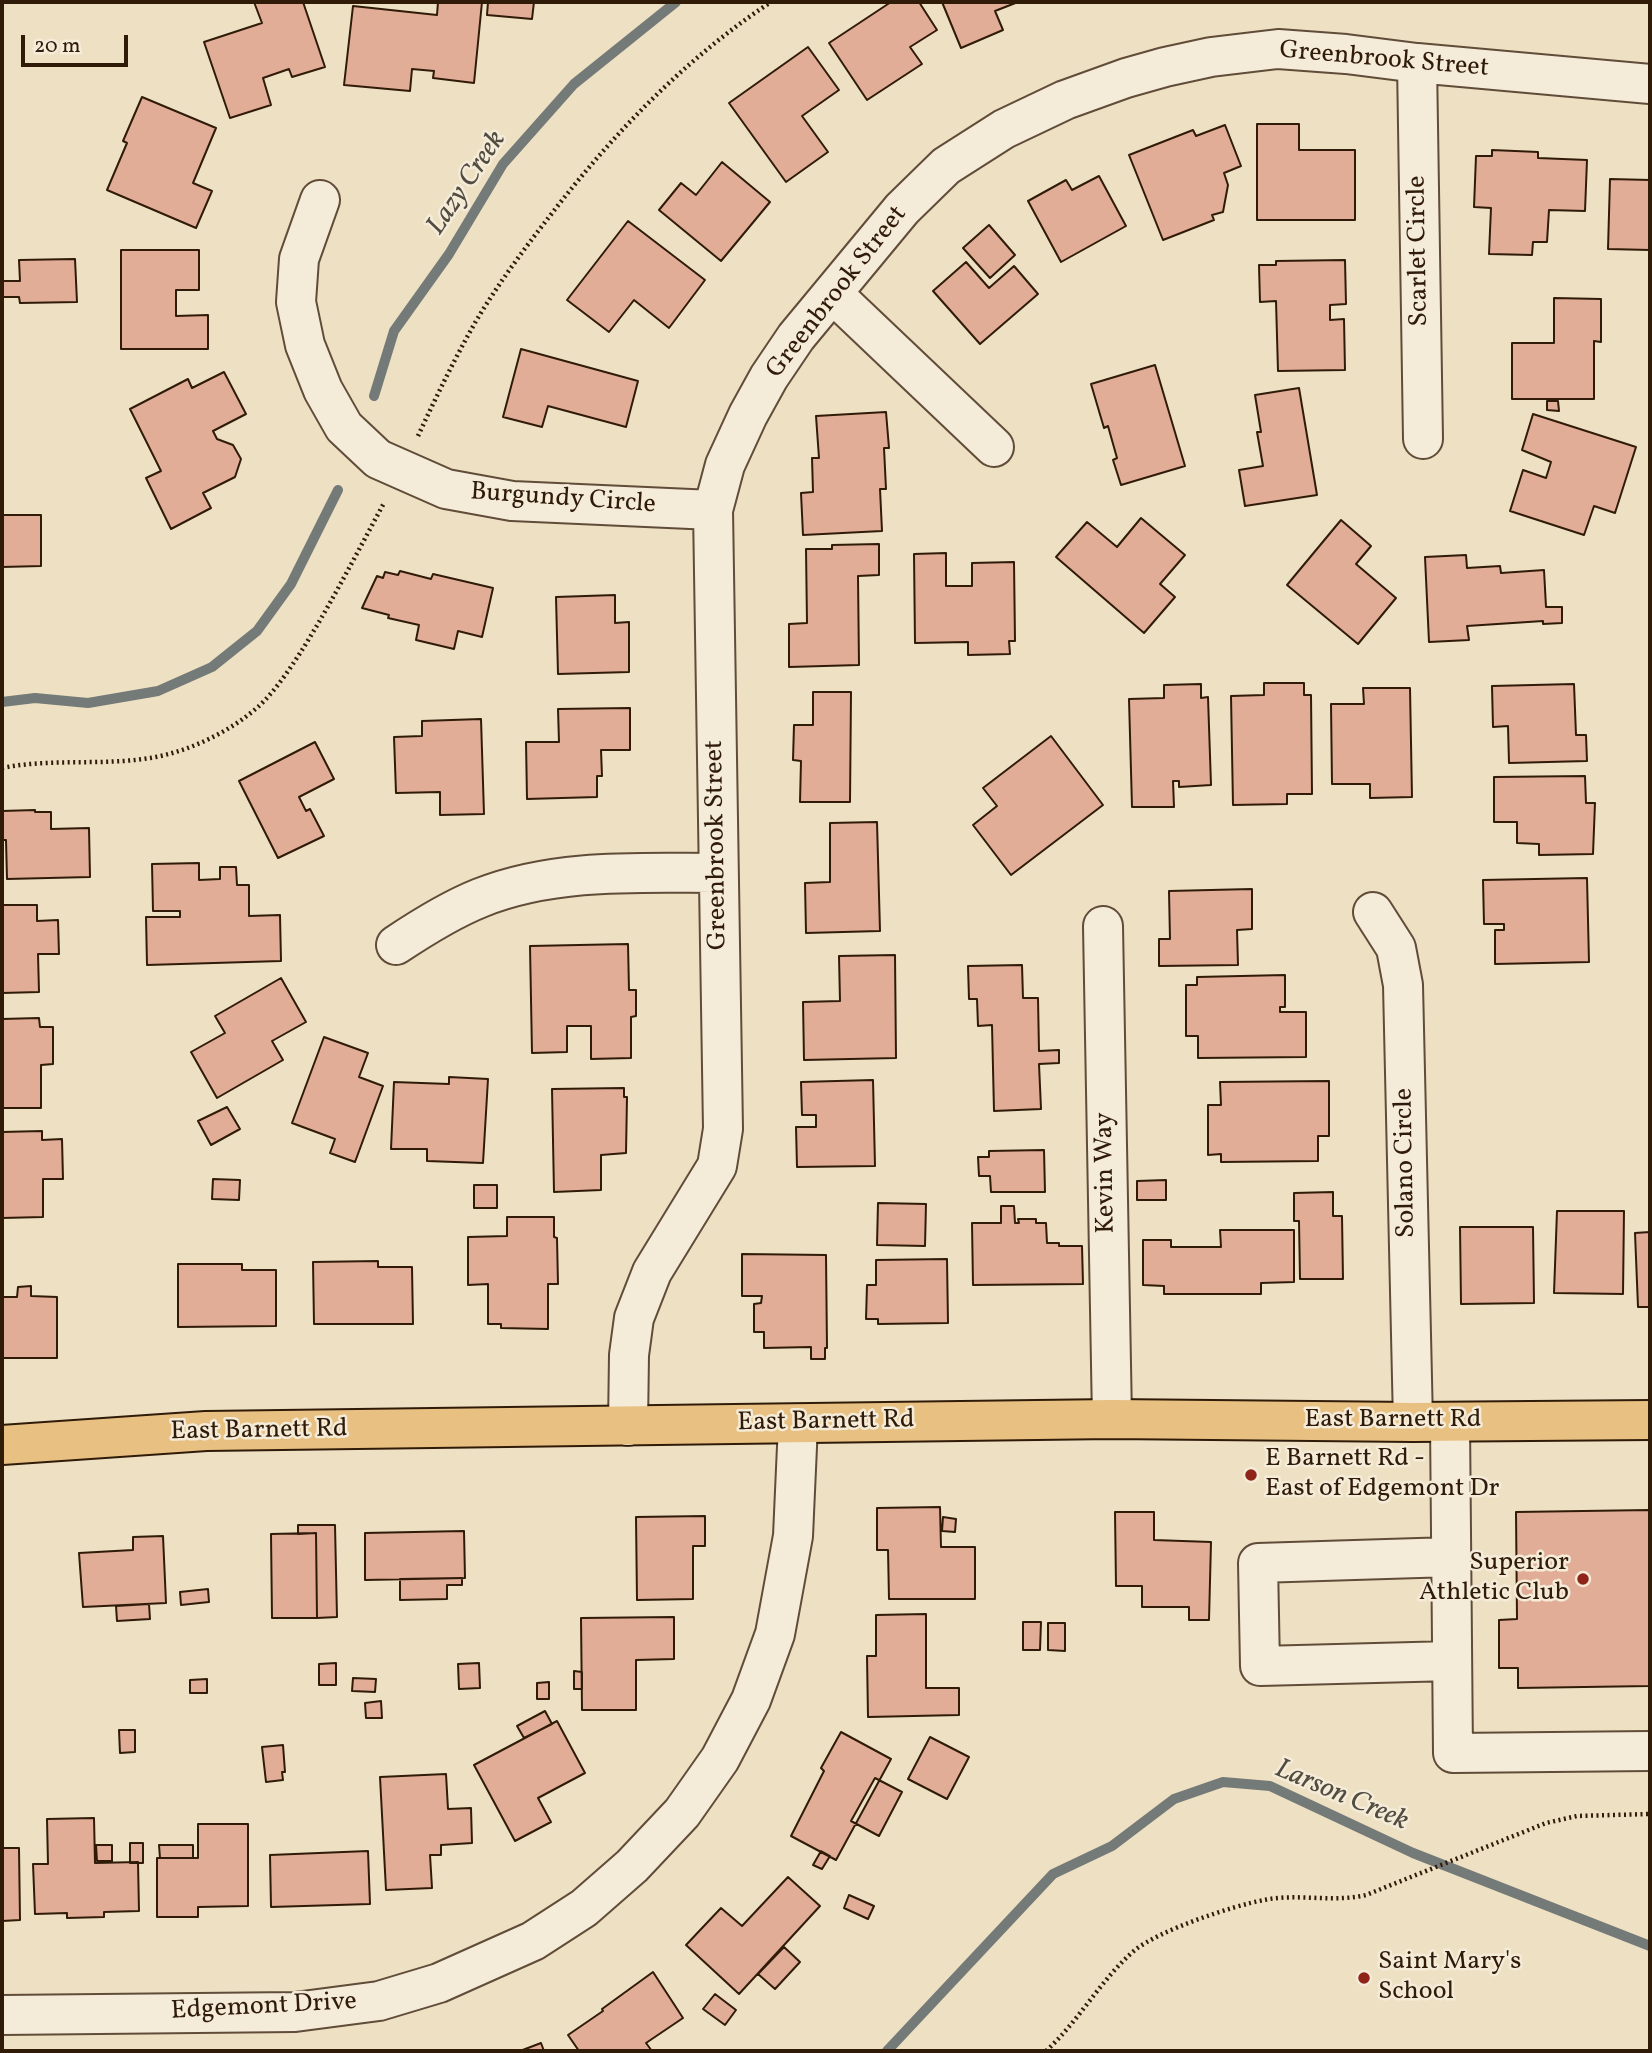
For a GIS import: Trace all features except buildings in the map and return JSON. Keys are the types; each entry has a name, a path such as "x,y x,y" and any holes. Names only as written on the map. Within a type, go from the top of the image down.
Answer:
{"main road":[{"name":"East Barnett Rd","path":"2,1445 206,1432 798,1423 1112,1419 1413,1422 1650,1420"}],"street":[{"name":"Greenbrook Street","path":"628,1426 629,1355 634,1318 652,1272 717,1166 723,1129 713,510 725,465 753,405 796,337 902,209 946,166 1004,129 1065,100 1126,78 1211,57 1278,49 1650,84"},
{"name":"Scarlet Circle","path":"1417,63 1423,439"},
{"name":"Burgundy Circle","path":"320,201 299,259 296,302 305,345 323,390 344,426 364,448 378,459 446,489 512,501 713,510"},
{"path":"833,294 994,447"},
{"path":"396,945 437,918 482,897 536,882 617,873 719,873"},
{"name":"Solano Circle","path":"1373,912 1396,948 1403,985 1413,1422"},
{"name":"Kevin Way","path":"1103,926 1112,1419"},
{"path":"1450,1422 1453,1753 1650,1751"},
{"name":"Edgemont Drive","path":"2,2015 295,2012 379,2001 439,1983 498,1957 533,1941 584,1908 632,1866 682,1813 720,1759 751,1700 775,1634 793,1536 798,1423"},
{"path":"1451,1557 1258,1563 1259,1666 1452,1661"}],"path":[{"path":"1046,2051 1062,2037 1133,1952 1160,1934 1266,1899 1349,1899 1546,1823 1577,1816 1650,1814"}],"waterway":[{"name":"Lazy Creek","path":"374,396 394,331 449,254 503,164 574,84 676,2"},
{"name":"Lazy Creek","path":"2,702 35,698 88,703 158,691 212,667 257,631 291,584 338,490"},
{"name":"Larson Creek","path":"887,2051 1053,1874 1112,1846 1174,1799 1223,1782 1270,1786 1413,1853 1650,1946"}],"place":[{"name":"E Barnett Rd - East of Edgemont Dr","path":"1251,1475"},
{"name":"Superior Athletic Club","path":"1583,1579"},
{"name":"Saint Mary's School","path":"1364,1978"}]}
